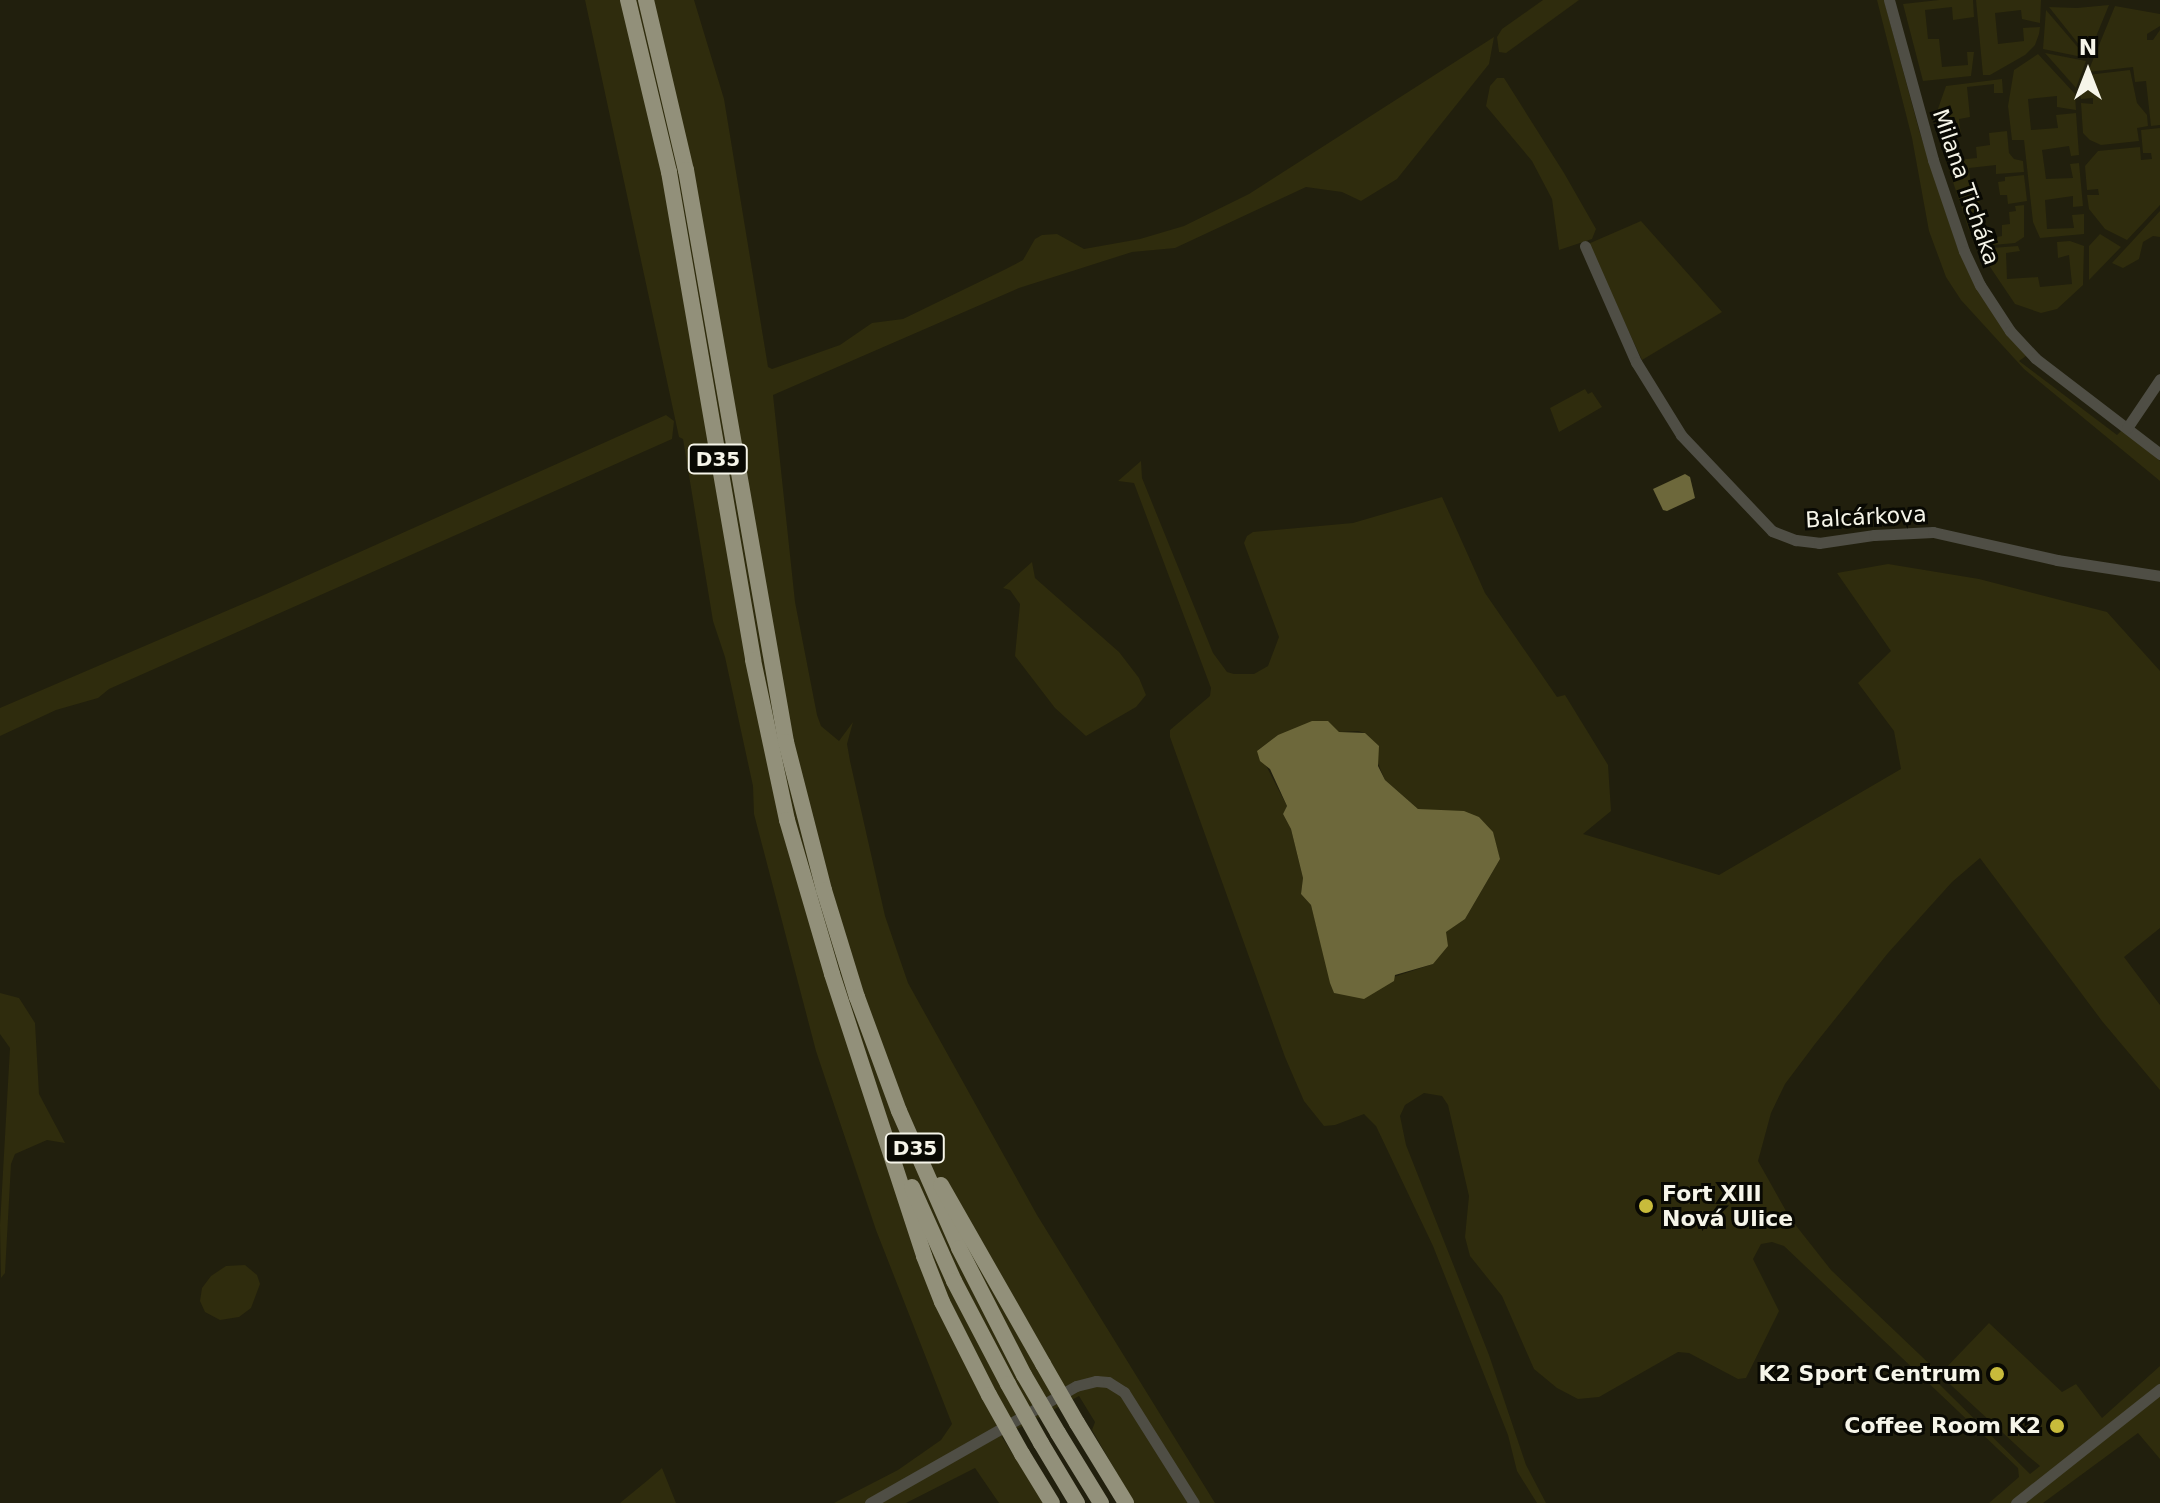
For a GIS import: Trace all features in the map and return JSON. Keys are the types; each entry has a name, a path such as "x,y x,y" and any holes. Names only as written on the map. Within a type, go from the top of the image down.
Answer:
{"highway":[{"name":"D35","path":"628,0 675,203 747,631 775,767 815,916 874,1097 954,1281 1008,1384 1077,1503"},
{"name":"D35","path":"646,0 686,170 786,742 840,944 899,1111 959,1248 1024,1375 1101,1503"},
{"path":"874,1097 935,1285 989,1395 1052,1503"},
{"path":"899,1111 1126,1503"}],"street":[{"name":"Milana Ticháka","path":"1889,0 1933,160 1964,251 1980,285 2010,331 2035,358 2160,454"},
{"name":"Balcárkova","path":"1585,246 1636,362 1681,435 1772,531 1796,540 1819,543 1874,535 1933,532 2057,560 2160,576"},
{"path":"2127,428 2160,379"},
{"path":"870,1503 1076,1386 1096,1381 1108,1382 1124,1392 1194,1503"},
{"path":"2016,1503 2160,1389"}],"shaded area":[{"path":"585,0 694,0 724,99 768,367 772,369 840,345 872,323 903,319 1006,269 1023,260 1035,239 1042,235 1057,234 1084,249 1140,239 1184,226 1249,194 1494,37 1489,64 1397,179 1361,201 1342,192 1306,187 1175,248 1132,252 1019,288 773,395 795,602 817,715 821,726 839,741 853,722 847,744 850,761 885,916 908,983 1037,1215 1215,1503 1134,1503 1092,1430 1095,1422 1079,1396 1002,1437 1044,1503 999,1503 975,1468 906,1503 834,1503 898,1470 941,1440 952,1424 876,1230 816,1051 754,814 753,786 725,657 713,621 683,439 679,437"},
{"path":"1543,0 1579,0 1506,53 1499,52 1497,37 1502,29"},
{"path":"1877,0 1884,0 1919,130 1957,246 2026,356 2019,361 2117,435 2122,430 2152,454 2160,461 2160,481 2024,369 1961,300 1946,277 1929,231 1912,138"},
{"path":"1973,0 1974,17 1953,20 1952,7 1925,10 1928,39 1939,39 1942,67 1968,65 1967,52 1974,52 1971,76 1923,81 1903,4"},
{"path":"1976,0 2041,0 2040,23 2022,19 2021,10 1995,13 1998,44 2024,41 2023,28 2040,27 2035,45 2025,55 1990,75 1983,75"},
{"path":"2109,5 2088,56 2049,7 2077,8"},
{"path":"2115,6 2160,14 2160,26 2147,34 2147,40 2153,40 2160,30 2160,125 2151,126 2146,81 2135,82 2133,67 2088,72"},
{"path":"2046,10 2087,58 2043,49"},
{"path":"2045,53 2086,61 2076,88"},
{"path":"2038,54 2075,94 2076,110 2057,107 2057,96 2028,99 2031,130 2058,128 2056,115 2076,113 2079,155 2071,156 2069,146 2042,150 2046,179 2073,178 2070,164 2079,163 2083,206 2073,207 2073,196 2045,200 2047,229 2074,228 2072,215 2084,214 2084,234 2040,238 2033,222 2024,140 2012,140 2008,106 2014,70"},
{"path":"2130,70 2137,103 2147,115 2148,126 2137,128 2139,141 2101,145 2090,140 2083,133 2081,103 2093,104 2093,98 2081,99 2080,94 2087,75"},
{"path":"1497,78 1504,78 1564,173 1596,229 1592,239 1559,250 1552,199 1532,161 1486,106 1490,86"},
{"path":"2002,79 2003,93 1994,93 1994,84 1967,87 1970,117 1959,119 1961,135 1956,136 1957,150 1943,151 1934,120 1946,86"},
{"path":"2160,128 2160,205 2127,240 2105,229 2089,209 2087,195 2099,195 2098,189 2087,190 2085,166 2098,151 2140,147 2141,160 2152,159 2151,153 2143,153 2141,130"},
{"path":"2007,131 2009,153 2014,159 2023,161 2024,172 1996,174 1996,165 1969,168 1972,198 1979,198 1982,227 1969,230 1946,161 1977,158 1976,147 1990,145 1989,133"},
{"path":"2024,175 2027,201 2008,204 2007,195 2000,195 1998,182 2005,181 2005,177"},
{"path":"2024,205 2024,237 2015,243 1993,245 1992,238 2002,236 2002,225 2010,224 2009,212 2016,211 2015,206"},
{"path":"2160,211 2160,237 2153,236 2143,242 2139,259 2123,268 2112,263"},
{"path":"1641,221 1722,312 1642,360 1588,244"},
{"path":"2100,234 2121,247 2089,280 2089,246"},
{"path":"2070,241 2084,246 2083,285 2057,309 2041,313 2015,304 1978,249 2018,246 2020,251 2006,253 2007,279 2038,277 2040,287 2072,284 2069,255 2058,258 2057,242"},
{"path":"1585,389 1588,394 1592,392 1602,407 1559,432 1550,408"},
{"path":"666,415 674,421 672,439 109,689 98,698 56,710 0,736 0,708 266,594"},
{"path":"1141,461 1142,478 1213,653 1227,672 1234,674 1254,674 1268,666 1279,637 1244,543 1247,536 1253,532 1353,523 1442,497 1485,593 1557,697 1565,695 1608,765 1611,811 1583,834 1719,875 1901,769 1894,731 1858,683 1891,651 1837,573 1888,564 1979,579 2107,612 2160,671 2160,928 2124,957 2160,1005 2160,1090 2102,1021 1980,858 1952,882 1888,953 1785,1084 1771,1113 1758,1161 1790,1218 1831,1270 1940,1374 1989,1323 2062,1392 2076,1384 2102,1418 2160,1366 2160,1459 2138,1433 2043,1503 1989,1503 2019,1477 2018,1468 1784,1246 1772,1242 1761,1244 1753,1259 1779,1311 1746,1378 1738,1379 1689,1353 1678,1352 1599,1397 1578,1399 1557,1388 1534,1369 1502,1296 1470,1256 1465,1237 1469,1196 1448,1105 1442,1096 1424,1093 1405,1105 1400,1116 1406,1145 1489,1355 1526,1465 1546,1503 1537,1503 1517,1471 1508,1435 1433,1246 1376,1126 1364,1114 1324,1126 1304,1101 1285,1057 1170,737 1170,730 1210,696 1211,688 1134,483 1118,481","holes":["1365,733 1385,780 1418,809 1479,817 1492,832 1500,859 1465,919 1445,932 1433,964 1342,994 1334,993 1311,905 1301,894 1303,878 1291,829 1283,814 1287,806 1258,750 1278,735","1940,1375 2028,1456 2040,1466 2030,1474 1936,1381"]},
{"path":"1685,474 1690,477 1695,498 1663,510 1653,489"},
{"path":"1032,562 1035,578 1119,652 1139,678 1146,695 1136,707 1086,736 1055,708 1015,656 1020,604 1010,590 1003,588"},
{"path":"1312,721 1328,721 1339,732 1365,733 1379,746 1378,766 1385,780 1418,809 1464,811 1479,817 1493,832 1500,859 1465,919 1446,932 1448,946 1433,964 1395,975 1394,981 1364,999 1334,993 1311,905 1301,894 1303,878 1291,829 1283,814 1287,806 1270,769 1260,761 1257,751 1278,735"},
{"path":"0,993 19,998 35,1023 39,1094 65,1143 47,1140 15,1154 11,1164 5,1273 1,1278 0,1225 10,1048 0,1034"},
{"path":"245,1265 257,1275 260,1284 251,1308 239,1317 220,1320 205,1312 200,1301 202,1288 211,1276 226,1266"},
{"path":"662,1468 676,1503 620,1503 648,1480"}],"place":[{"name":"Fort XIII Nová Ulice","path":"1646,1206"},
{"name":"K2 Sport Centrum","path":"1997,1374"},
{"name":"Coffee Room K2","path":"2057,1426"}]}
